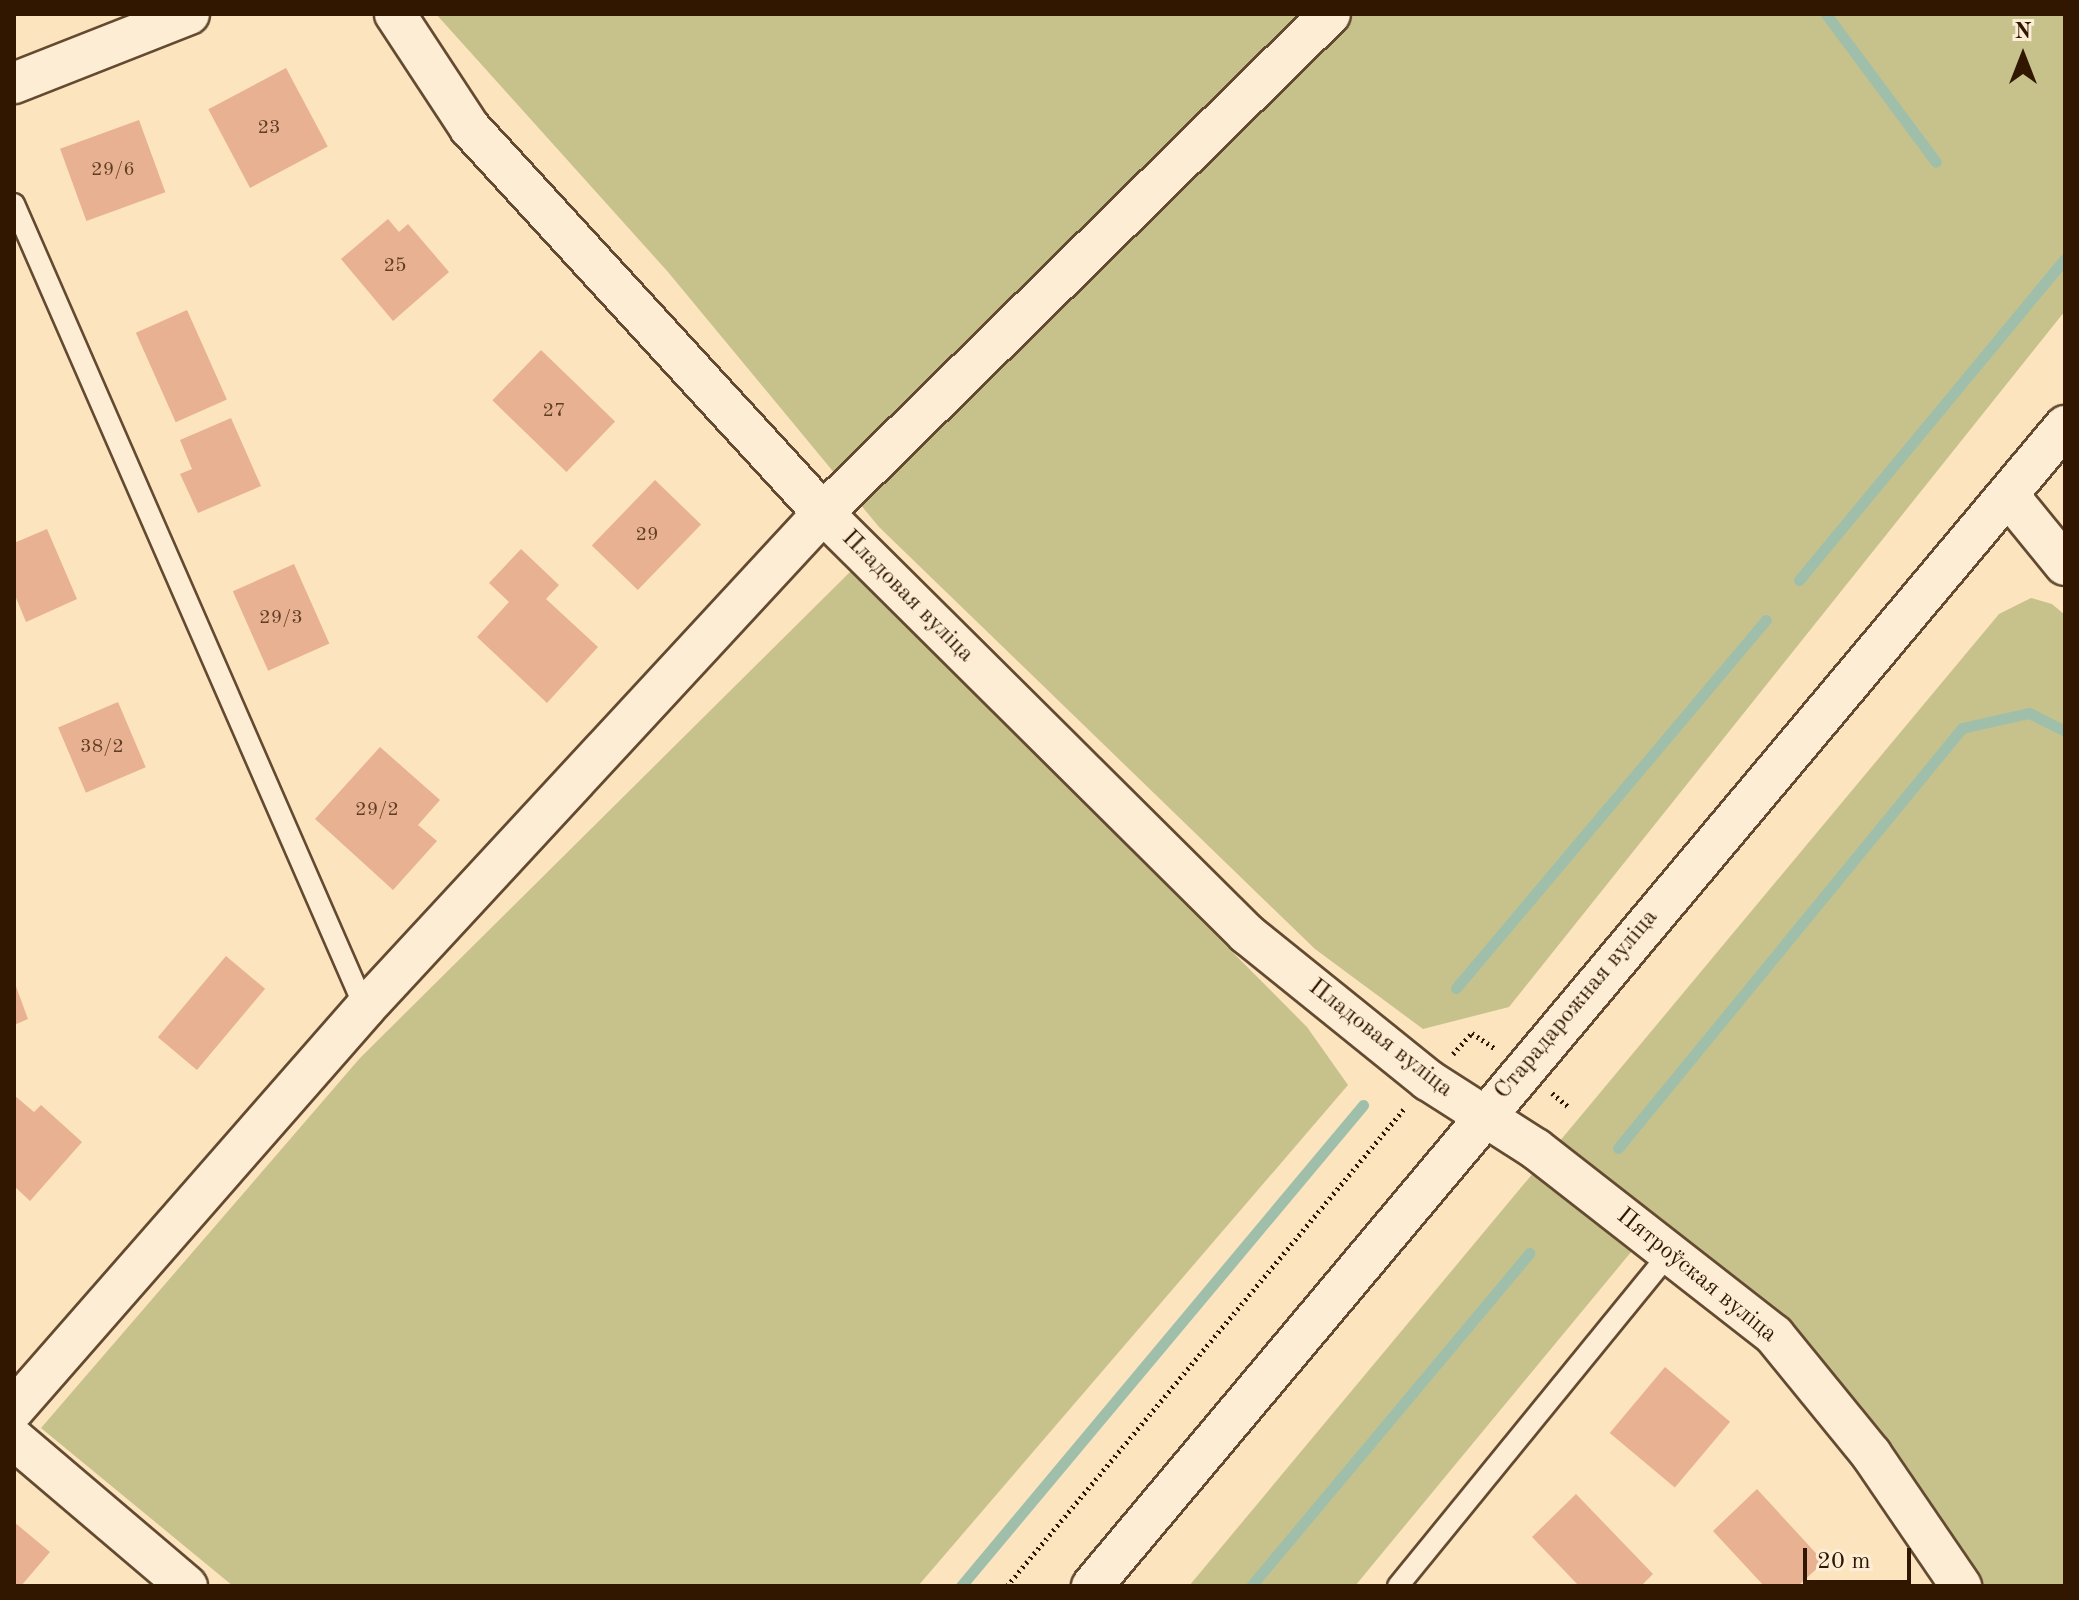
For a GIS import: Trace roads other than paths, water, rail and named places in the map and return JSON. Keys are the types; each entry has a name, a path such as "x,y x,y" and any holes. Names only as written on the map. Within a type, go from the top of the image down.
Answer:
{"street":[{"path":"14,83 189,14"},
{"name":"Пладовая вуліца","path":"395,14 470,128 823,513 1247,934 1428,1080 1483,1117"},
{"path":"14,1409 365,1008 823,513 1330,14"},
{"name":"Старадарожная вуліца","path":"1092,1586 2065,426"},
{"path":"2008,495 2065,565"},
{"name":"Пятроўская вуліца","path":"1483,1117 1536,1149 1774,1335 1871,1454 1961,1586"},
{"path":"14,1439 187,1586"}],"lane":[{"path":"14,204 365,1008"},
{"path":"1398,1586 1670,1253"}],"waterway":[{"path":"1826,14 1936,162"},
{"path":"1799,580 2065,259"},
{"path":"1456,988 1766,620"},
{"path":"1618,1148 1962,728 2029,713 2065,731"},
{"path":"961,1586 1363,1105"},
{"path":"1251,1586 1529,1253"}]}
